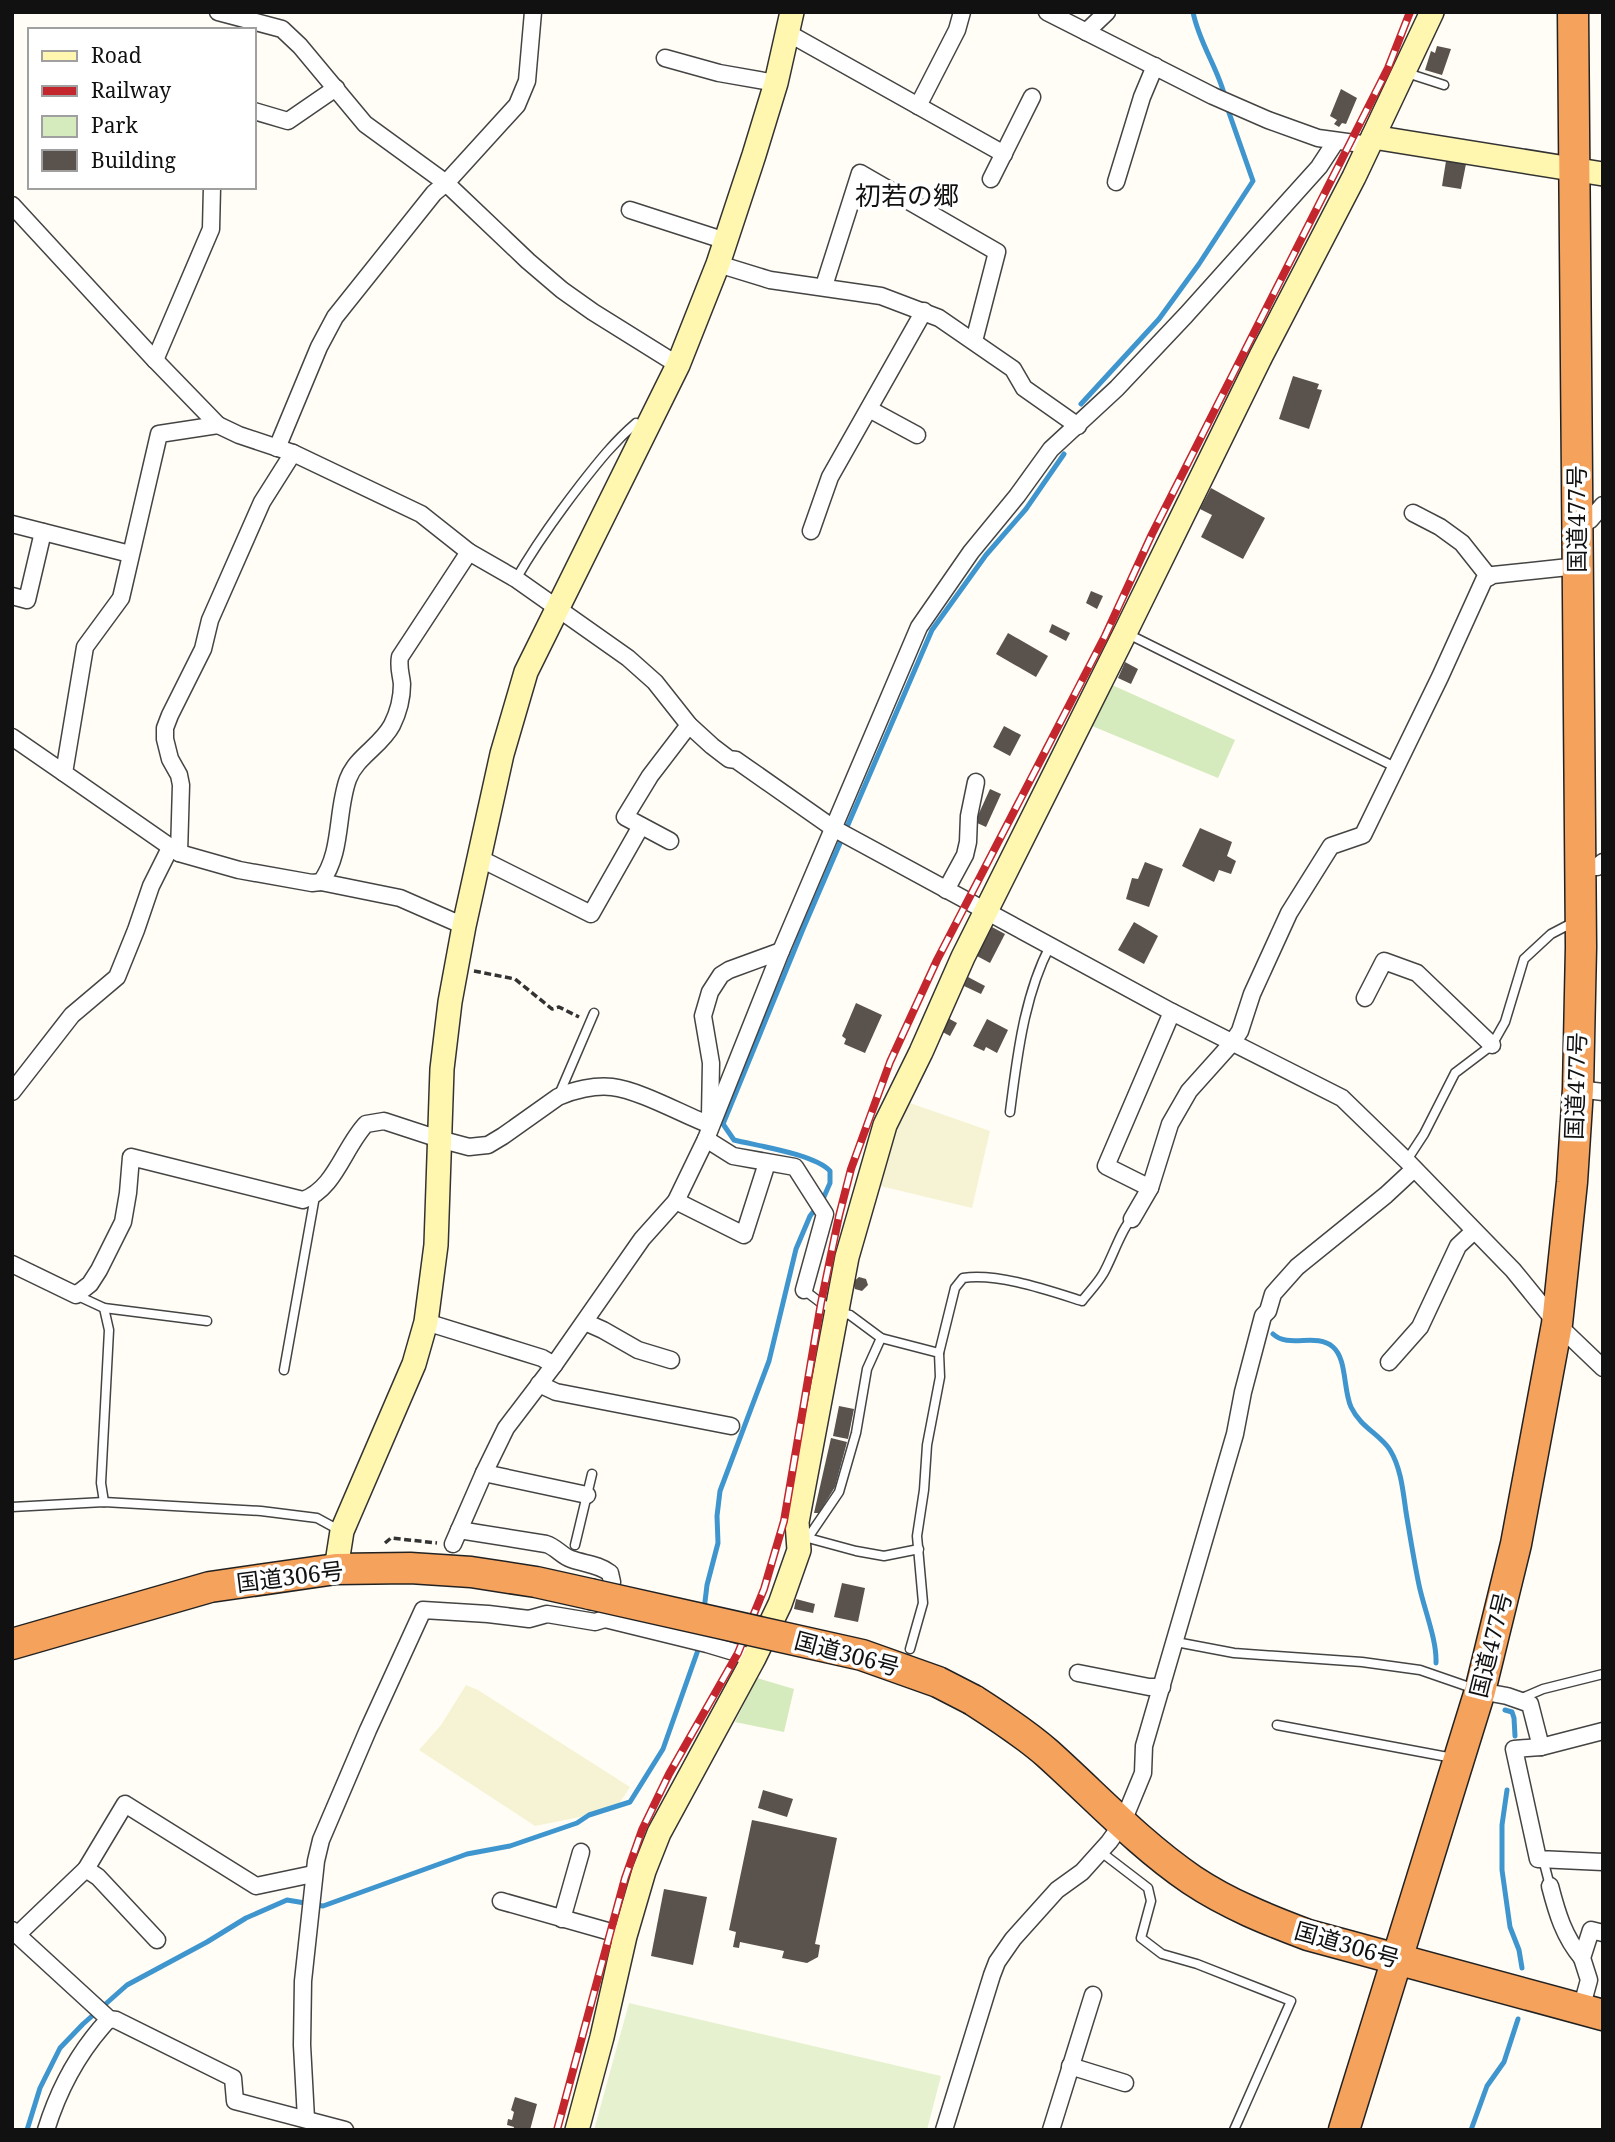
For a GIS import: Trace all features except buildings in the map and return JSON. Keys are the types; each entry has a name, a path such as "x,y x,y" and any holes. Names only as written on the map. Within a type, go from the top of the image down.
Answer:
{"highway":[{"name":"国道477号","path":"1344,2130 1480,1691 1516,1544 1557,1324 1572,1182 1590,1091 1584,938 1591,865 1578,566 1589,172 1573,12"},
{"name":"国道306号","path":"12,1644 210,1587 336,1569 410,1568 471,1572 536,1582 597,1607 862,1655 926,1677 972,1700 1045,1751 1122,1824 1192,1880 1224,1900 1308,1935 1592,2012"}],"street":[{"path":"218,12 282,29 300,46 365,124 446,183 562,290 678,365"},
{"path":"277,448 319,347 335,317 434,194 517,105 527,81 533,12"},
{"path":"918,106 957,30 962,12"},
{"path":"1047,12 1213,96 1293,130 1336,141 1371,141 1589,172"},
{"path":"1086,32 1107,12"},
{"path":"577,2130 625,1936 644,1871 659,1833 754,1658 780,1604 804,1544 797,1522 847,1258 885,1125 921,1052 962,957 1432,14"},
{"path":"336,1569 342,1531 414,1364 426,1322 436,1245 442,1069 450,1002 502,754 526,672 678,365 726,241 776,83 790,22 918,106 1004,154"},
{"path":"665,58 719,73 776,83"},
{"path":"1116,182 1142,97 1155,66"},
{"path":"256,112 288,121 336,88"},
{"path":"990,179 1032,97"},
{"path":"309,2123 302,2045 303,1982 313,1874 321,1840 423,1611 529,1619 547,1614 596,1622 597,1607 612,1582 610,1573 602,1567 568,1558 555,1547 546,1544 456,1537 506,1428 585,1322 642,1239 676,1201 708,1132 781,951 919,627 971,552 1051,449 1117,388 1186,315 1319,167 1336,141"},
{"path":"824,286 860,173 997,252 974,341"},
{"path":"155,360 211,229 212,189"},
{"path":"12,205 219,425 239,435 293,453 421,514 469,552 516,579 637,666 655,682 688,724 729,759 736,760 834,829 1172,1012 1342,1098 1513,1270 1557,1324 1603,1368"},
{"path":"630,210 726,241"},
{"path":"718,264 770,279 881,296 924,311 939,318 1013,369 1024,387 1078,426"},
{"path":"811,531 830,477 924,311"},
{"path":"869,409 917,435"},
{"path":"64,773 85,647 121,598 159,434 219,425"},
{"path":"12,1092 72,1015 117,976 150,886 174,851 181,785 167,749 165,728 203,649 210,620 261,502 293,453"},
{"path":"1578,525 1590,520 1603,505"},
{"path":"1413,513 1440,527 1462,543 1489,577"},
{"path":"12,524 130,554"},
{"path":"12,596 27,600 43,532"},
{"path":"321,882 328,871 336,844 348,778 387,733 396,715 402,686 400,657 469,552"},
{"path":"1132,1219 1150,1188 1176,1113 1189,1091 1240,1031 1252,994 1289,913 1331,846 1363,835 1484,580 1493,575 1578,566"},
{"path":"670,841 625,817 650,776 688,724"},
{"path":"12,737 174,851 239,870 312,883 321,882 400,898 464,926"},
{"path":"946,890 965,855 976,782"},
{"path":"479,858 591,914 641,826"},
{"path":"708,1132 711,1063 703,1016 710,992 716,980 729,970 781,951"},
{"path":"1365,998 1384,961 1417,973 1492,1045"},
{"path":"1150,1188 1106,1166 1172,1012"},
{"path":"12,1264 76,1295 90,1284 120,1230 128,1193 131,1157 303,1200 315,1196 327,1182 366,1124 384,1121 469,1147 488,1145 558,1097 569,1092 610,1086 648,1099 708,1132 733,1156 795,1167 825,1214 804,1290"},
{"path":"676,1201 744,1235 768,1163"},
{"path":"944,2130 998,1962 1013,1940 1057,1890 1082,1872 1101,1852 1122,1824 1143,1773 1144,1746 1235,1434 1263,1317 1268,1311 1273,1294 1297,1267 1386,1195 1411,1165"},
{"path":"1388,1362 1420,1328 1458,1246 1474,1231"},
{"path":"426,1322 541,1358 554,1365"},
{"path":"585,1322 638,1350 671,1360"},
{"path":"539,1384 556,1392 731,1426"},
{"path":"484,1473 587,1494"},
{"path":"597,1607 687,1639 754,1658"},
{"path":"1078,1673 1162,1688"},
{"path":"1480,1691 1520,1699 1530,1704 1541,1747"},
{"path":"1603,1731 1541,1747 1514,1749 1538,1859 1603,1862"},
{"path":"313,1874 256,1886 125,1804 86,1869 15,1932 107,2017 233,2078 235,2101 309,2123 345,2130"},
{"path":"562,1919 581,1852"},
{"path":"86,1869 99,1877 157,1940"},
{"path":"1550,1886 1566,1937 1582,1958 1589,1980 1592,2012"},
{"path":"501,1900 625,1936"},
{"path":"1582,1958 1591,1930 1603,1933"},
{"path":"1051,2130 1093,1995"},
{"path":"46,2130 53,2107 77,2060 107,2017"},
{"path":"1070,2066 1125,2082"}],"lane":[{"path":"1405,72 1444,85"},
{"path":"516,579 564,506 616,440 636,423"},
{"path":"1125,633 1397,768"},
{"path":"1411,1165 1455,1073 1492,1045 1505,1022 1524,959 1551,934 1584,938"},
{"path":"1010,1112 1020,1037 1042,961 1050,946"},
{"path":"558,1097 594,1013"},
{"path":"284,1370 315,1196"},
{"path":"910,1649 923,1603 918,1527 927,1445 940,1377 939,1353 955,1289 963,1278 970,1277 1033,1286 1082,1301 1104,1273 1127,1222 1132,1219"},
{"path":"804,1290 837,1312 850,1315 881,1338 939,1353"},
{"path":"76,1295 104,1308 207,1321"},
{"path":"104,1308 109,1330 101,1483 104,1502"},
{"path":"881,1338 867,1369 856,1433 839,1492 804,1544 884,1556 919,1549"},
{"path":"575,1545 592,1474"},
{"path":"12,1507 104,1502 298,1514 317,1518 342,1531"},
{"path":"1176,1642 1234,1653 1362,1661 1420,1670 1480,1691"},
{"path":"1520,1699 1543,1689 1603,1675"},
{"path":"1277,1725 1460,1759"},
{"path":"1101,1852 1148,1888 1151,1901 1142,1938 1162,1954 1197,1964 1291,2001 1234,2130"},
{"path":"1543,1859 1550,1886"}],"path":[{"path":"468,970 515,979 552,1009 559,1007 590,1022"},
{"path":"385,1543 391,1538 456,1537"}],"shaded area":[{"path":"907,1102 990,1131 972,1208 876,1185"},
{"path":"466,1685 630,1787 615,1810 535,1826 419,1750 441,1725"}],"green space":[{"path":"1112,685 1235,740 1218,778 1092,726"},
{"path":"757,1678 794,1689 784,1732 735,1722"},
{"path":"629,2003 941,2076 927,2130 594,2130"}],"waterway":[{"path":"1193,12 1225,97"},
{"path":"1081,404 1159,319 1253,181 1227,107"},
{"path":"704,1610 707,1585 718,1543 720,1491 769,1361 796,1249 810,1216 823,1199 830,1183 830,1171 822,1165 799,1155 734,1140 723,1124 803,929 932,630 986,555 1026,509 1064,454"},
{"path":"1273,1334 1287,1340 1319,1341 1333,1347 1341,1359 1351,1407 1360,1420 1386,1444 1394,1457 1401,1480 1415,1567 1436,1663"},
{"path":"27,2130 40,2088 60,2048 83,2024 127,1985 246,1918 287,1900 323,1906 467,1854 510,1846 630,1802 663,1749 698,1650 701,1627"},
{"path":"1505,1710 1512,1712 1515,1736"},
{"path":"1507,1790 1502,1825 1502,1870 1510,1927 1519,1950 1522,1968"},
{"path":"1471,2130 1487,2086 1504,2062 1518,2019"}],"railway":[{"path":"557,2130 625,1878 642,1830 669,1774 738,1653 764,1589 784,1521 821,1303 839,1216 851,1169 890,1062 937,960 1105,636 1152,534 1388,68 1410,12"}],"district":[{"name":"初若の郷","path":"907,196"}]}
